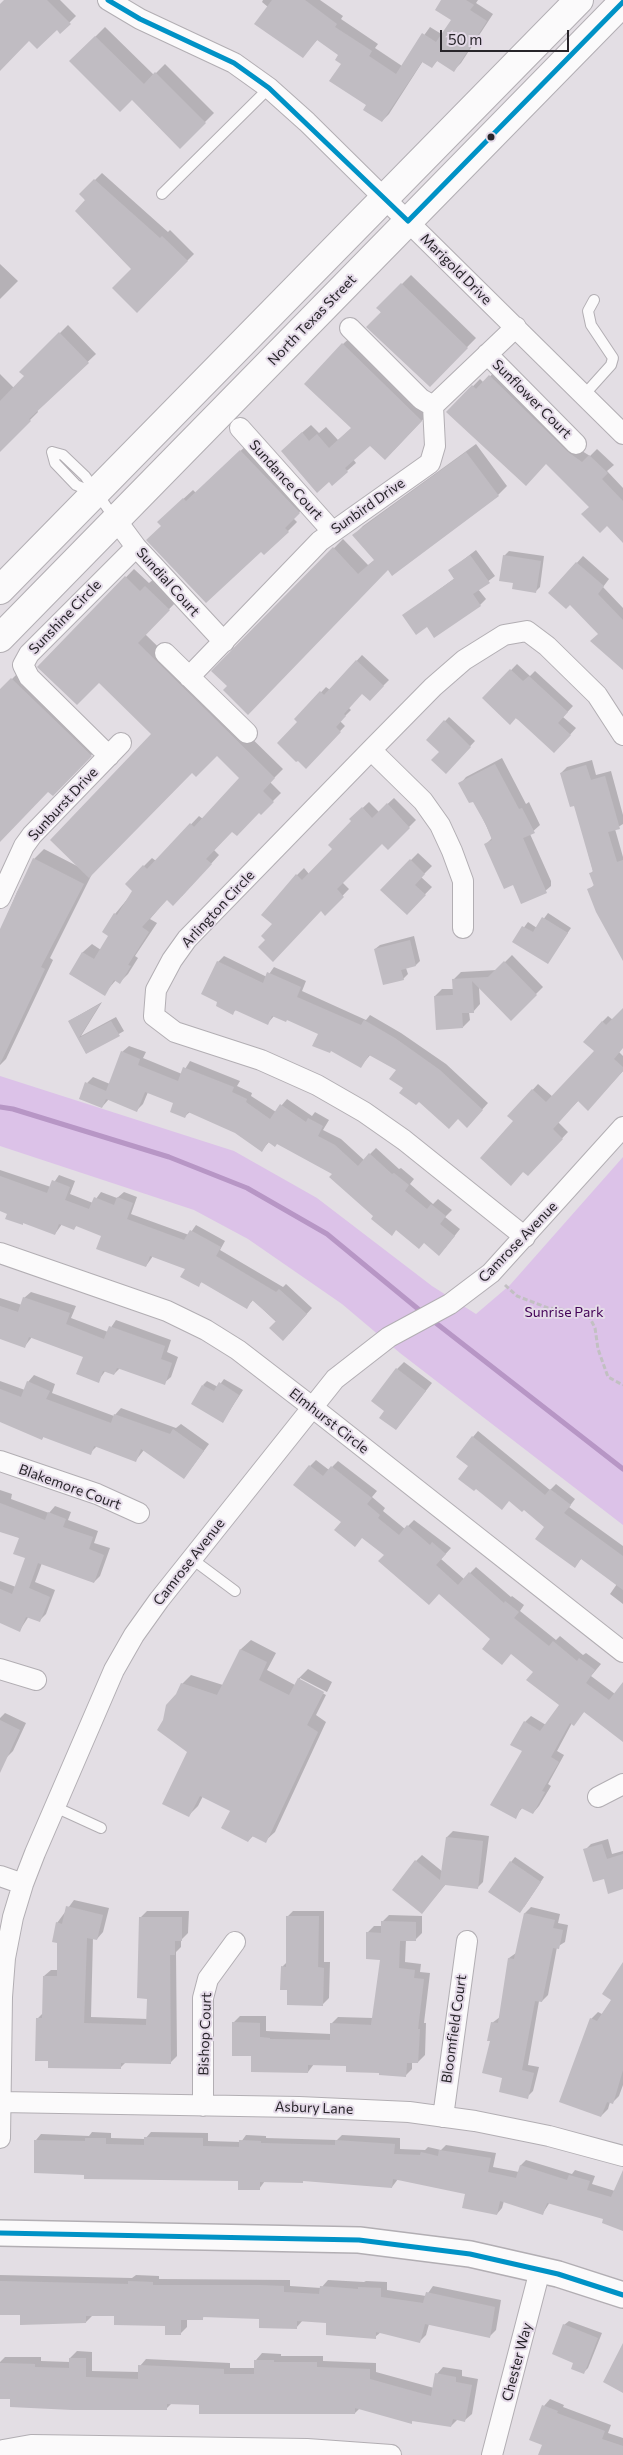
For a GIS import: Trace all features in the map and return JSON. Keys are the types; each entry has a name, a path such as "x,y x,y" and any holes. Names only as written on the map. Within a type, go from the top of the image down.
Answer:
{"main road":[{"path":"0,590 579,0"},
{"name":"North Texas Street","path":"0,638 623,2"}],"street":[{"name":"Marigold Drive","path":"108,0 140,19 234,64 269,88 385,198 623,434"},
{"path":"350,328 421,399 433,406 516,327"},
{"name":"Sunflower Court","path":"487,354 576,444"},
{"name":"Sunbird Drive","path":"189,677 332,531 430,462 435,446 433,406"},
{"name":"Sundance Court","path":"240,428 332,531"},
{"name":"Sundial Court","path":"116,520 136,547 224,642"},
{"name":"Sunshine Circle","path":"115,749 28,677 23,665 29,654 136,547"},
{"name":"Arlington Circle","path":"525,1237 411,1146 364,1112 317,1085 261,1060 175,1032 154,1016 156,990 172,960 187,939 371,750 433,687 464,660 504,635 527,631 547,646 597,696 623,735"},
{"path":"165,653 247,733"},
{"name":"Sunburst Drive","path":"0,898 6,866 115,749"},
{"path":"371,750 423,801 440,825 452,851 462,881 463,928"},
{"name":"Camrose Avenue","path":"0,2138 6,1958 23,1884 114,1670 134,1635 335,1379 389,1337 450,1304 491,1273 623,1127"},
{"name":"Elmhurst Circle","path":"0,1253 167,1311 206,1330 238,1350 623,1652"},
{"name":"Blakemore Court","path":"0,1462 97,1494 139,1513"},
{"path":"0,1669 36,1680"},
{"path":"598,1797 623,1784"},
{"path":"0,1876 23,1884"},
{"name":"Bloomfield Court","path":"443,2117 467,1941"},
{"name":"Bishop Court","path":"203,2106 203,1998 208,1979 235,1942"},
{"name":"Asbury Lane","path":"0,2102 362,2109 443,2117 549,2136 623,2156"},
{"path":"0,2233 359,2240 470,2254 540,2270 623,2295"},
{"name":"Chester Way","path":"492,2455 540,2270"},
{"path":"1,2455 3,2450 31,2444 392,2455"}],"lane":[{"path":"162,194 269,88"},
{"path":"584,395 611,365 612,358 590,325 588,312 594,300"},
{"path":"96,494 76,485 55,463 52,452 63,455 85,476 116,520"},
{"path":"192,1559 234,1591"},
{"path":"55,1807 101,1828"}],"path":[{"path":"491,1273 517,1296 548,1308 577,1311 589,1316 595,1328 598,1349 608,1377 623,1386"}],"green space":[{"name":"Sunrise Park","path":"0,1076 234,1151 317,1198 432,1286 476,1314 510,1285 623,1157 623,1525 400,1353 342,1304 248,1239 194,1210 0,1146"}],"building":[{"path":"4,0 47,0 71,24 60,34 57,30 37,49 29,41 0,71 0,4"},
{"path":"272,0 305,0 337,24 335,27 372,51 369,56 396,74 422,33 436,42 451,20 435,10 441,0 466,0 474,5 470,10 487,21 454,72 437,61 432,68 422,62 382,122 363,110 366,105 329,81 341,64 335,60 338,55 317,40 303,58 254,24"},
{"path":"95,36 144,84 155,72 206,123 180,149 132,100 120,112 69,61"},
{"path":"94,179 160,238 162,236 188,261 137,313 112,288 131,269 75,211 85,200 79,194"},
{"path":"401,283 468,348 430,387 366,327 381,312 376,308"},
{"path":"59,332 89,363 29,419 31,421 0,452 0,401 24,376 19,372"},
{"path":"342,343 422,421 385,460 370,446 345,468 348,472 332,486 329,482 317,493 281,451 302,432 309,441 317,434 329,448 351,428 304,384"},
{"path":"489,375 568,452 582,462 589,455 608,473 602,479 623,501 623,543 607,526 600,533 581,514 589,507 546,464 526,486 446,412 472,385 476,389"},
{"path":"240,450 300,513 285,528 289,532 264,555 261,552 206,603 146,540 161,526 157,522 183,498 186,501"},
{"path":"466,452 499,496 392,576 388,570 248,715 223,690 227,686 211,671 333,547 358,574 374,560 352,535"},
{"path":"470,555 490,583 473,594 481,606 434,638 427,627 416,635 402,615 454,579 448,570"},
{"path":"503,555 541,561 536,593 512,589 513,583 499,581"},
{"path":"576,562 604,586 598,594 623,620 623,670 590,641 598,634 570,605 566,609 548,593"},
{"path":"125,576 140,591 145,586 170,610 138,643 275,778 263,791 274,802 261,815 259,813 237,836 232,832 206,859 212,864 173,906 167,900 142,927 149,932 128,965 131,966 120,984 114,980 105,996 69,974 82,952 94,959 108,936 102,932 114,913 117,915 132,891 125,884 143,865 147,869 190,823 194,827 239,778 217,756 196,777 192,773 89,878 50,840 151,734 99,683 77,705 37,667"},
{"path":"356,660 384,686 370,701 362,694 344,714 346,716 336,727 341,732 306,769 277,743 297,722 294,719 320,691 324,695"},
{"path":"510,669 523,681 529,676 568,712 558,723 571,735 554,753 516,718 510,725 482,698"},
{"path":"11,678 92,756 53,796 48,792 0,842 0,689"},
{"path":"444,720 471,747 446,774 431,760 439,752 426,740"},
{"path":"495,764 519,809 522,808 535,833 523,838 547,893 521,904 513,885 504,889 484,844 492,840 486,825 473,802 469,803 458,783"},
{"path":"586,765 591,780 605,776 620,829 608,832 617,862 623,860 623,961 596,912 587,889 594,886 589,873 593,872 574,806 570,807 560,773"},
{"path":"387,803 410,828 388,850 382,844 337,889 344,897 325,916 321,911 273,962 258,947 265,940 261,936 272,924 261,915 296,874 302,880 332,849 328,845 351,821 349,819 362,807 372,818"},
{"path":"33,858 84,884 41,967 45,969 0,1064 0,929"},
{"path":"410,859 425,874 415,885 426,895 407,915 380,890"},
{"path":"542,917 568,933 548,964 512,942 522,926 533,932"},
{"path":"410,940 416,966 401,970 404,980 383,985 374,949"},
{"path":"217,961 263,983 267,972 301,987 297,997 361,1025 364,1020 395,1038 440,1070 483,1110 467,1128 458,1119 449,1129 419,1102 416,1105 399,1093 403,1088 389,1079 396,1070 369,1055 361,1068 331,1051 330,1053 312,1046 318,1034 287,1020 286,1022 272,1016 268,1025 235,1010 233,1015 216,1006 217,1002 201,994"},
{"path":"504,961 537,995 511,1021 472,981 474,1013 462,1013 463,1028 436,1030 434,996 453,995 452,979 488,977"},
{"path":"100,1004 79,1038 111,1021 120,1036 86,1054 68,1021"},
{"path":"623,1008 623,1048 614,1059 623,1067 623,1071 588,1111 578,1101 553,1129 563,1139 528,1176 523,1172 511,1186 480,1158 513,1121 507,1116 532,1089 546,1102 594,1051 583,1042 602,1021 606,1025"},
{"path":"121,1051 140,1059 138,1065 178,1081 183,1067 234,1087 232,1092 247,1099 246,1102 270,1119 280,1104 306,1122 308,1118 323,1126 318,1136 335,1145 358,1166 369,1153 392,1174 394,1173 409,1185 405,1191 427,1209 431,1204 446,1216 440,1224 455,1236 439,1256 424,1243 419,1249 396,1230 392,1236 371,1219 373,1216 329,1177 332,1174 277,1144 275,1147 268,1142 262,1152 235,1133 188,1112 185,1118 170,1112 173,1103 145,1092 137,1112 106,1099 102,1108 79,1099 85,1082 106,1091"},
{"path":"0,1176 47,1193 52,1180 70,1187 65,1200 89,1209 94,1197 114,1205 117,1197 133,1203 127,1219 184,1240 190,1230 221,1247 216,1256 276,1292 279,1289 307,1314 283,1341 269,1328 276,1321 252,1300 247,1309 201,1282 199,1287 180,1277 185,1269 150,1256 146,1267 96,1249 101,1236 76,1226 74,1230 59,1224 55,1235 23,1223 23,1225 5,1219 7,1214 0,1211"},
{"path":"23,1297 70,1313 66,1324 104,1339 109,1326 165,1346 161,1359 172,1363 165,1385 117,1368 114,1375 103,1371 99,1383 76,1374 83,1357 29,1337 25,1348 0,1339 0,1306 18,1312"},
{"path":"396,1368 426,1391 396,1430 379,1418 384,1411 371,1401"},
{"path":"27,1381 50,1391 46,1399 111,1423 114,1414 170,1434 173,1429 204,1451 184,1479 141,1449 136,1462 94,1446 91,1455 43,1437 42,1440 0,1422 0,1389 21,1397"},
{"path":"219,1382 239,1395 223,1423 191,1404 202,1385 214,1391"},
{"path":"472,1436 545,1495 550,1489 571,1505 564,1513 623,1556 623,1590 581,1559 575,1568 535,1539 544,1527 524,1510 522,1512 509,1501 502,1510 476,1489 474,1491 458,1479 468,1466 456,1457"},
{"path":"309,1465 323,1476 331,1466 372,1498 367,1504 380,1515 378,1518 399,1535 407,1525 430,1545 432,1542 446,1554 436,1565 458,1585 469,1572 504,1603 505,1601 519,1612 514,1618 549,1646 553,1641 577,1661 579,1658 595,1670 586,1683 609,1700 623,1682 623,1742 584,1712 574,1726 570,1723 551,1757 559,1762 542,1791 545,1792 533,1814 521,1808 516,1819 490,1805 522,1751 510,1745 524,1721 540,1731 559,1705 526,1680 533,1672 511,1654 502,1665 482,1649 490,1639 439,1594 429,1605 378,1561 384,1555 362,1538 355,1547 334,1530 341,1522 293,1485"},
{"path":"0,1503 45,1520 48,1512 66,1519 63,1527 93,1537 89,1549 104,1555 94,1583 38,1563 29,1588 50,1597 40,1622 26,1617 20,1632 0,1623 0,1589 12,1594 25,1558 13,1554 19,1538 0,1532"},
{"path":"240,1649 267,1662 259,1680 289,1695 298,1678 324,1692 307,1725 318,1732 266,1843 252,1836 248,1842 221,1828 230,1811 200,1796 189,1817 162,1804 187,1752 157,1730 163,1720 166,1705 176,1694 181,1683 217,1695"},
{"path":"0,1720 20,1730 0,1773"},
{"path":"446,1837 483,1841 478,1889 445,1885 422,1914 392,1890 415,1860 440,1880"},
{"path":"602,1844 607,1859 623,1854 623,1889 608,1894 604,1879 593,1882 583,1849"},
{"path":"510,1861 541,1882 520,1913 488,1892"},
{"path":"66,1906 103,1915 97,1940 87,1938 84,2023 146,2025 147,1999 137,1998 139,1917 182,1917 182,1941 175,1941 175,1955 170,1955 171,2064 121,2063 121,2069 48,2068 48,2061 35,2061 36,2018 42,2018 43,1976 57,1976 57,1943 52,1942 56,1922 62,1924"},
{"path":"524,1913 555,1920 553,1928 563,1930 559,1949 553,1948 542,2002 535,2001 522,2070 534,2073 528,2099 499,2092 502,2078 482,2073 490,2041 487,2041 491,2022 498,2023 508,1958 514,1959"},
{"path":"286,1916 319,1916 318,1967 324,1968 323,2006 287,2005 287,1990 280,1990 281,1966 286,1967"},
{"path":"381,1921 416,1922 416,1941 400,1941 399,1968 415,1970 414,1978 424,1979 418,2029 420,2029 418,2063 407,2063 406,2077 379,2075 379,2073 346,2072 346,2066 308,2065 308,2073 251,2072 251,2056 232,2056 232,2022 260,2023 260,2037 270,2039 330,2040 330,2023 371,2025 380,1960 366,1959 366,1932 381,1933"},
{"path":"623,1962 623,2070 613,2104 607,2102 601,2117 559,2102 590,2018 597,2021 611,2000 602,1994"},
{"path":"144,2137 203,2138 203,2146 239,2147 239,2140 261,2141 261,2143 335,2145 335,2140 395,2144 394,2154 420,2155 421,2152 438,2156 439,2150 491,2158 488,2172 516,2178 520,2165 567,2180 569,2175 590,2181 587,2190 611,2197 623,2170 623,2231 602,2223 603,2219 547,2203 543,2215 500,2201 497,2215 462,2208 465,2194 393,2179 392,2188 303,2181 303,2183 260,2182 260,2190 238,2190 238,2181 84,2179 84,2175 34,2173 34,2140 85,2141 85,2138 106,2138 106,2144 144,2145"},
{"path":"0,2281 128,2284 128,2281 153,2282 153,2285 260,2285 284,2286 284,2292 319,2294 320,2286 358,2289 358,2287 381,2288 381,2297 423,2303 426,2292 495,2307 490,2338 425,2324 420,2343 376,2332 376,2339 326,2335 326,2323 297,2321 297,2329 259,2328 259,2319 203,2317 203,2320 181,2320 181,2335 165,2335 165,2326 114,2325 114,2316 86,2316 86,2323 20,2325 20,2315 0,2315"},
{"path":"563,2324 598,2338 584,2374 571,2369 573,2363 552,2354"},
{"path":"623,2343 623,2393 603,2382"},
{"path":"69,2358 86,2358 86,2377 138,2379 138,2365 224,2369 224,2374 254,2374 254,2360 274,2360 274,2362 317,2362 317,2367 370,2369 370,2379 431,2396 435,2373 456,2377 456,2382 472,2385 465,2422 453,2419 451,2427 412,2421 412,2424 355,2408 355,2414 199,2414 199,2405 167,2404 167,2410 72,2410 10,2407 10,2399 0,2399 0,2363 35,2364 35,2367 69,2368"},
{"path":"542,2405 558,2411 557,2413 605,2431 602,2439 623,2446 623,2455 538,2455 542,2445 529,2440"}],"waterway":[{"path":"0,1107 13,1109 169,1157 247,1188 327,1234 423,1313"},
{"path":"432,1320 623,1469"}],"transit line":[{"path":"108,0 140,19 234,63 269,88 408,221 623,2"},
{"path":"0,2233 359,2240 470,2254 558,2274 623,2295"}]}
